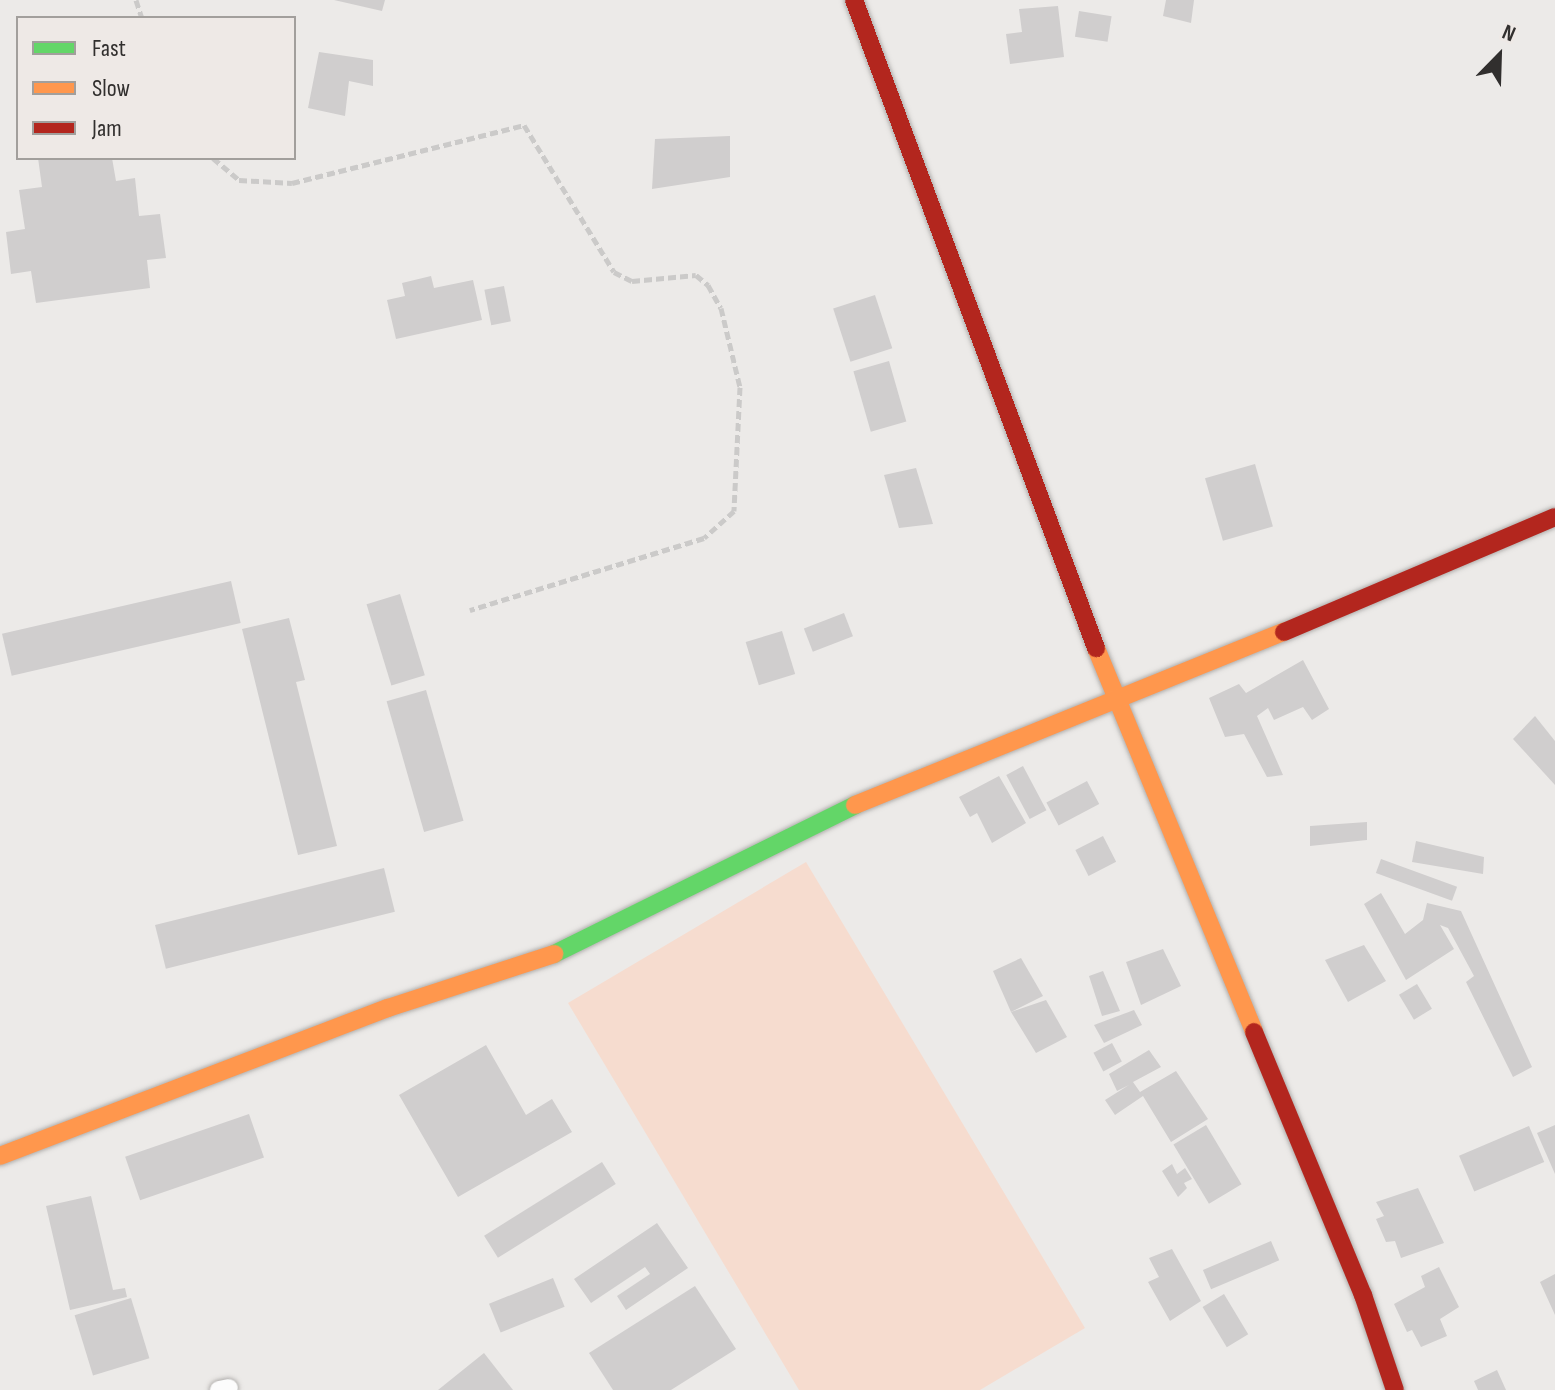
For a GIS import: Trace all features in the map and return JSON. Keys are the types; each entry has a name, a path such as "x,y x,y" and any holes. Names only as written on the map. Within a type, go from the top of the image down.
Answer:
{"street":[{"path":"854,0 1117,703 1363,1295 1395,1390"},
{"path":"0,1156 388,1008 550,956 863,801 1117,703 1555,517"}],"path":[{"path":"215,160 239,180 292,183 524,125 614,272 632,281 696,275 714,296 740,387 734,511 704,538 470,610"}],"shaded area":[{"path":"806,862 1085,1328 980,1390 799,1390 568,1003"}],"building":[{"path":"334,0 385,0 382,11"},
{"path":"1166,0 1194,0 1191,23 1163,16"},
{"path":"1058,6 1064,57 1010,64 1006,34 1022,32 1019,9"},
{"path":"1079,11 1112,16 1108,42 1075,37"},
{"path":"319,52 373,60 373,86 349,81 345,116 308,108"},
{"path":"730,136 730,177 652,189 655,139"},
{"path":"38,160 112,160 116,181 135,178 139,216 160,214 166,258 147,260 150,288 36,303 31,271 11,274 6,232 25,229 19,190 42,187"},
{"path":"431,276 434,288 473,280 482,320 396,339 387,300 405,296 402,283"},
{"path":"504,286 511,321 491,325 484,290"},
{"path":"875,295 892,348 850,362 833,309"},
{"path":"889,361 906,422 871,432 853,371"},
{"path":"1255,464 1273,526 1223,541 1205,478"},
{"path":"916,468 933,524 899,528 884,475"},
{"path":"231,581 241,623 12,676 2,634"},
{"path":"400,594 425,675 391,686 367,604"},
{"path":"844,613 853,636 813,652 804,628"},
{"path":"289,618 305,680 296,682 337,846 298,855 242,629"},
{"path":"782,631 795,674 759,685 746,642"},
{"path":"1303,660 1329,709 1312,720 1303,707 1274,720 1268,708 1257,716 1283,775 1267,777 1244,734 1225,737 1209,698 1239,684 1246,693"},
{"path":"426,690 463,821 424,832 387,701"},
{"path":"1535,716 1555,741 1555,785 1513,739"},
{"path":"1023,766 1046,810 1030,819 1006,775"},
{"path":"999,776 1026,823 992,843 977,813 970,817 959,797"},
{"path":"1087,781 1099,804 1059,826 1046,803"},
{"path":"1367,822 1367,840 1310,846 1310,826"},
{"path":"1103,836 1116,862 1089,876 1075,850"},
{"path":"1416,841 1484,857 1483,874 1412,862"},
{"path":"1381,859 1457,887 1452,901 1376,873"},
{"path":"384,868 395,912 166,969 155,925"},
{"path":"1381,893 1405,934 1423,920 1427,903 1461,911 1532,1067 1513,1077 1466,982 1474,976 1448,928 1440,925 1454,949 1406,980 1364,904"},
{"path":"1364,945 1386,981 1348,1002 1325,960"},
{"path":"1163,949 1181,986 1141,1005 1126,962"},
{"path":"1021,958 1043,996 1011,1012 993,971"},
{"path":"1103,971 1120,1011 1102,1016 1089,976"},
{"path":"1417,984 1432,1009 1414,1020 1399,995"},
{"path":"1046,1000 1067,1037 1036,1053 1011,1012"},
{"path":"1134,1010 1142,1025 1104,1043 1094,1025"},
{"path":"1112,1043 1122,1062 1103,1071 1093,1053"},
{"path":"486,1045 526,1115 552,1099 572,1132 458,1197 399,1095"},
{"path":"1149,1050 1161,1067 1133,1082 1140,1092 1176,1071 1208,1119 1171,1142 1143,1096 1115,1115 1105,1100 1129,1085 1117,1091 1109,1074"},
{"path":"249,1114 264,1157 140,1200 125,1157"},
{"path":"1206,1125 1242,1184 1209,1204 1173,1145"},
{"path":"1555,1125 1555,1174 1537,1133"},
{"path":"1529,1126 1544,1162 1474,1192 1459,1156"},
{"path":"602,1162 616,1184 498,1258 484,1236"},
{"path":"1172,1164 1177,1174 1185,1168 1192,1179 1184,1183 1187,1188 1178,1197 1162,1171"},
{"path":"1418,1188 1444,1243 1401,1258 1395,1241 1386,1242 1376,1219 1384,1216 1376,1202"},
{"path":"91,1196 113,1290 125,1288 127,1297 70,1310 46,1206"},
{"path":"657,1223 688,1268 626,1310 617,1296 650,1274 645,1267 591,1303 574,1279"},
{"path":"1271,1241 1279,1260 1211,1289 1203,1270"},
{"path":"1172,1249 1201,1301 1170,1321 1148,1282 1159,1277 1149,1258"},
{"path":"1439,1267 1459,1307 1440,1319 1447,1336 1421,1347 1412,1330 1407,1332 1394,1304 1425,1287 1421,1276"},
{"path":"1555,1274 1555,1315 1540,1282"},
{"path":"553,1278 565,1307 501,1333 489,1304"},
{"path":"695,1286 736,1349 671,1390 613,1390 589,1353"},
{"path":"1224,1294 1248,1334 1227,1347 1203,1307"},
{"path":"131,1298 149,1358 93,1375 75,1315"},
{"path":"484,1353 513,1390 438,1390"},
{"path":"1497,1370 1506,1390 1478,1390 1474,1381"}],"traffic: fast":[{"path":"554,954 855,805"}],"traffic: slow":[{"path":"855,805 1284,632"},
{"path":"1096,648 1254,1032"},
{"path":"0,1156 388,1008 554,954"}],"traffic: jam":[{"path":"854,0 1096,648"},
{"path":"1284,632 1555,517"},
{"path":"1254,1032 1363,1295 1395,1390"}]}
